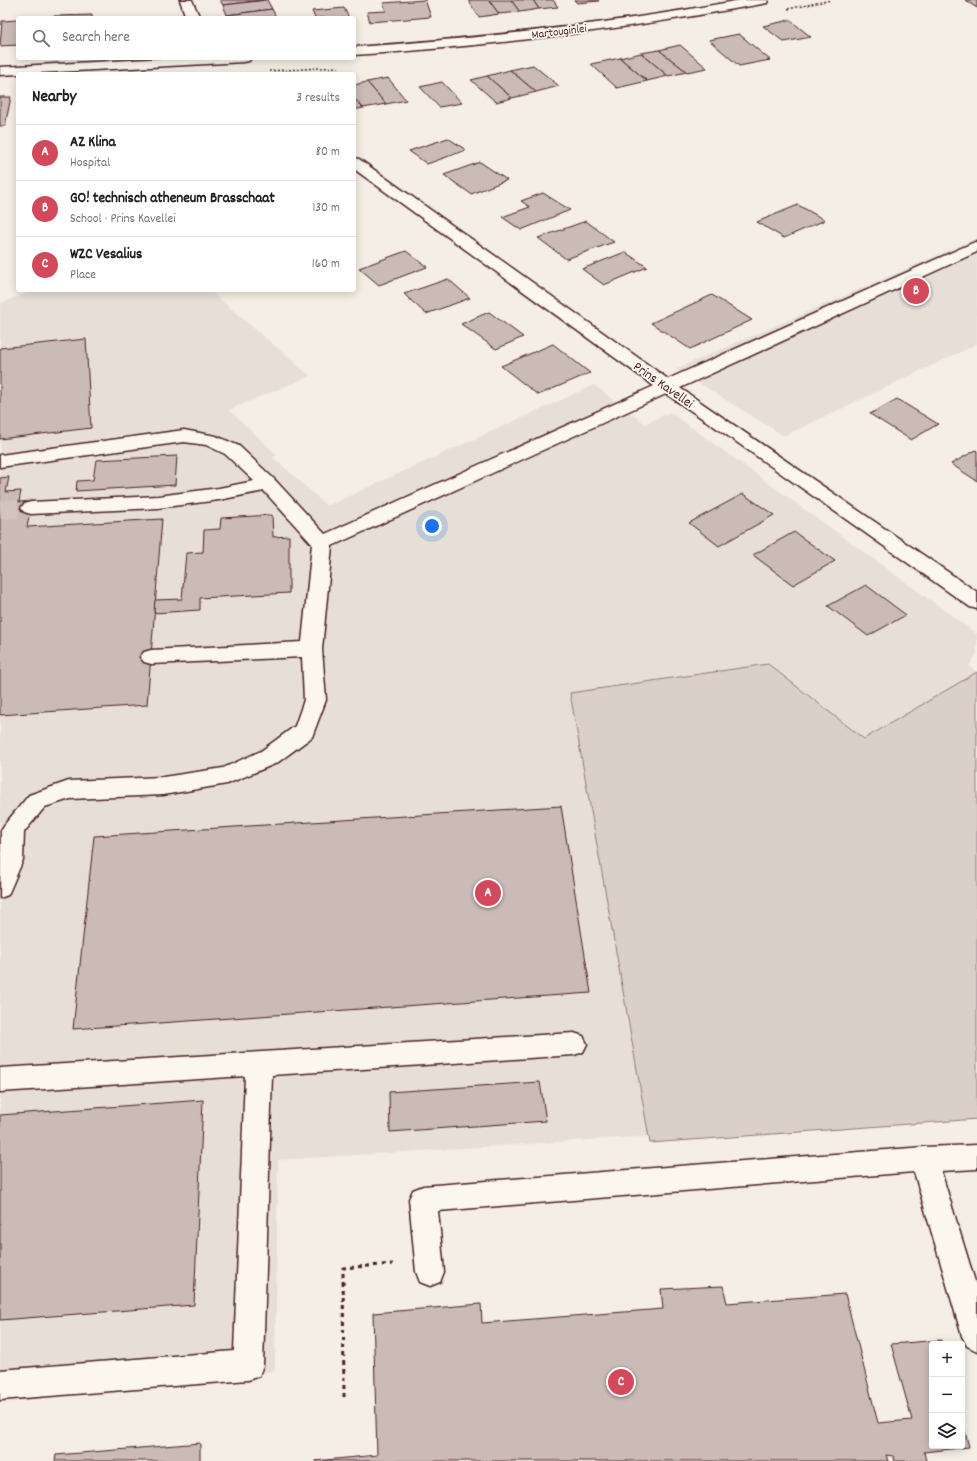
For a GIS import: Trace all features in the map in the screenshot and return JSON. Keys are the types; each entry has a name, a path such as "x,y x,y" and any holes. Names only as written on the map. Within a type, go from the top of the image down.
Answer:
{"street":[{"path":"186,0 192,16"},
{"name":"Martouginlei","path":"356,51 490,39 611,25 762,0"},
{"path":"0,70 190,60"},
{"path":"210,60 227,72"},
{"name":"Prins Kavellei","path":"356,163 667,387 727,426 977,602"},
{"path":"322,543 977,246"},
{"path":"0,461 184,436 210,440 232,450 268,484 322,543 312,649 315,700 304,731 269,757 227,776 163,786 69,790 37,801 13,830 10,860 0,888"},
{"path":"31,508 158,502 219,494 268,484"},
{"path":"151,656 312,649"},
{"path":"0,1080 574,1044"},
{"path":"0,1385 248,1365 259,1064"},
{"path":"429,1267 423,1199 924,1159 977,1157"},
{"path":"924,1159 977,1336"}],"path":[{"path":"344,1397 343,1268 429,1267"}],"shaded area":[{"path":"977,238 977,344 784,436 676,369"},
{"path":"31,292 211,292 310,376 229,410 277,455 273,457 327,506 594,385 645,424 670,412 977,634 977,653 969,666 977,672 977,1115 278,1160 275,1371 0,1403 0,303"},
{"path":"768,664 864,739 977,672 977,1119 650,1143 570,693"}],"building":[{"path":"220,0 263,0 223,5"},
{"path":"267,0 272,9 227,15 223,5"},
{"path":"425,0 431,17 370,22 367,12 386,11 383,3"},
{"path":"468,0 489,0 499,14 479,17"},
{"path":"489,0 511,0 520,12 499,14"},
{"path":"511,0 533,0 539,9 520,12"},
{"path":"533,0 553,0 558,7 539,9"},
{"path":"574,0 598,0 599,1 577,3"},
{"path":"965,0 977,0 977,8"},
{"path":"344,8 348,16 314,16 312,11"},
{"path":"272,9 276,16 228,16 227,15"},
{"path":"92,15 92,16 54,16"},
{"path":"16,20 16,45 0,46 2,21"},
{"path":"790,20 811,37 784,42 763,26"},
{"path":"739,34 770,60 739,66 709,40"},
{"path":"680,45 707,68 687,72 659,50"},
{"path":"659,50 687,72 668,76 641,53"},
{"path":"641,53 668,76 647,81 620,58"},
{"path":"620,58 647,81 617,88 591,64"},
{"path":"533,65 559,86 536,92 510,70"},
{"path":"510,70 536,92 512,98 487,76"},
{"path":"487,76 512,98 496,102 471,80"},
{"path":"388,78 406,100 386,104 367,82"},
{"path":"367,82 386,104 363,108 356,100 356,85"},
{"path":"442,82 462,103 439,107 420,87"},
{"path":"0,97 11,97 5,126 0,126"},
{"path":"356,100 363,108 356,110"},
{"path":"448,138 466,150 427,164 409,151"},
{"path":"480,162 507,180 471,194 444,175"},
{"path":"543,193 570,210 521,230 502,217 530,207 521,201"},
{"path":"798,205 825,220 784,238 757,222"},
{"path":"586,221 614,242 566,259 538,238"},
{"path":"406,251 427,267 379,285 359,268"},
{"path":"625,252 647,267 604,285 582,269"},
{"path":"448,279 470,298 426,314 404,294"},
{"path":"712,295 752,320 690,349 651,323"},
{"path":"489,312 523,337 496,349 461,324"},
{"path":"86,339 91,428 0,439 0,348"},
{"path":"553,344 590,373 538,395 501,366"},
{"path":"897,399 938,424 911,440 870,414"},
{"path":"976,450 977,451 977,481 951,464"},
{"path":"177,456 175,485 76,491 77,481 93,480 96,460"},
{"path":"9,477 6,492 21,491 19,502 32,501 27,527 162,519 147,705 0,715 0,478"},
{"path":"743,494 774,515 719,546 689,523"},
{"path":"272,515 273,537 289,536 289,593 200,598 200,610 154,613 155,600 182,599 186,553 203,552 204,530 220,529 221,518"},
{"path":"794,532 835,561 793,585 753,555"},
{"path":"866,585 906,615 868,636 828,606"},
{"path":"561,806 591,993 73,1029 94,836"},
{"path":"540,1082 546,1121 390,1132 389,1092"},
{"path":"203,1100 194,1305 0,1320 0,1115"},
{"path":"723,1286 727,1303 845,1294 878,1423 912,1420 891,1344 941,1340 929,1341 929,1449 951,1449 924,1452 926,1461 895,1461 893,1456 886,1455 888,1461 315,1461 377,1455 373,1313 481,1304 482,1323 663,1309 661,1289"},
{"path":"965,1432 969,1447 965,1447"},
{"path":"200,1443 200,1461 55,1461 56,1455"}],"tunnel":[{"path":"0,510 31,508"}],"place":[{"name":"GO! technisch atheneum Brasschaat","path":"916,291"},
{"name":"AZ Klina","path":"488,893"},
{"name":"WZC Vesalius","path":"621,1382"}]}
